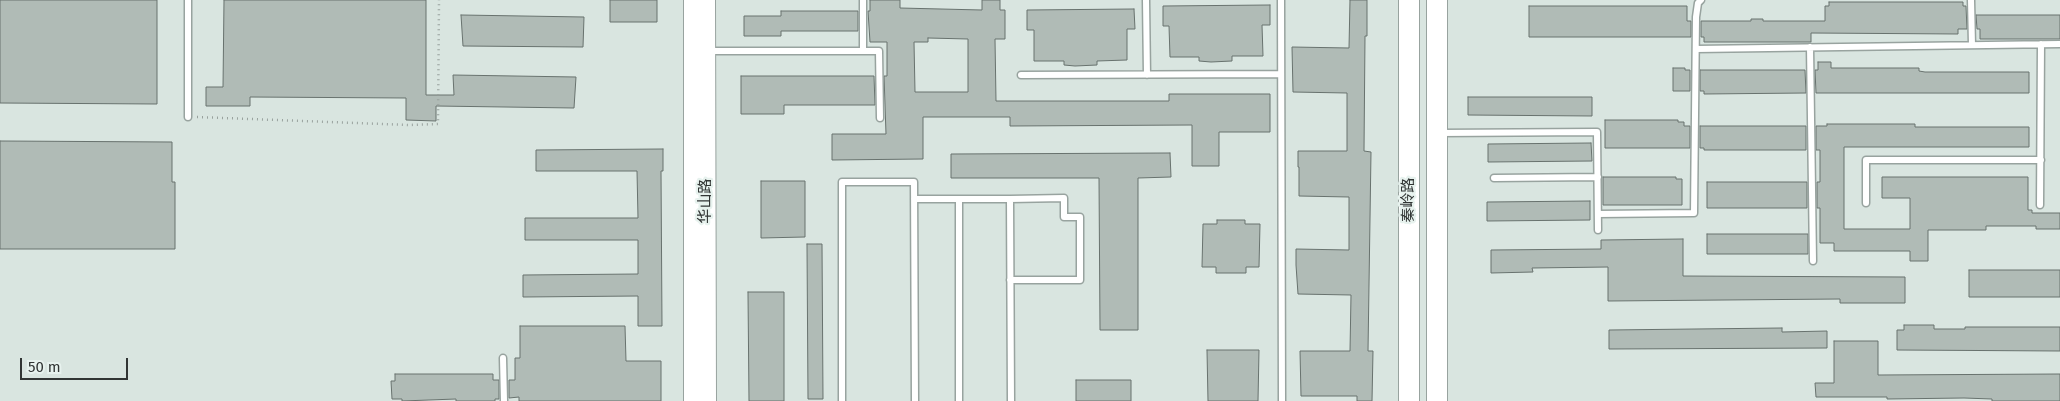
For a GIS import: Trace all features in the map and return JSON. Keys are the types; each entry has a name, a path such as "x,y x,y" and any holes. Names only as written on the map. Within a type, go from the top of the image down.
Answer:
{"main road":[{"name":"秦岭路","path":"1409,0 1409,401"},
{"name":"秦岭路","path":"1437,0 1437,401"}],"street":[{"name":"华山路","path":"693,0 693,401"},
{"name":"华山路","path":"706,0 707,401"}],"lane":[{"path":"188,0 188,117"},
{"path":"863,0 863,51"},
{"path":"1146,0 1147,74"},
{"path":"1281,0 1282,401"},
{"path":"1598,214 1694,213 1697,10 1698,3 1701,0"},
{"path":"1971,0 1972,45"},
{"path":"2040,205 2041,44"},
{"path":"1696,49 2060,44"},
{"path":"1810,47 1813,261"},
{"path":"706,52 879,51 880,118"},
{"path":"1021,75 1281,74"},
{"path":"1437,133 1597,132 1598,230"},
{"path":"1866,203 1866,160 2041,160"},
{"path":"1494,178 1598,177"},
{"path":"842,401 842,182 914,182 915,401"},
{"path":"959,198 960,401"},
{"path":"1010,198 1011,401"},
{"path":"914,199 1064,198 1064,217 1080,217 1080,280 1010,280"},
{"path":"502,358 504,401"}],"path":[{"path":"188,117 409,125 438,124 438,0"}],"building":[{"path":"0,0 157,0 157,104 0,103"},
{"path":"224,0 426,0 426,95 454,95 453,75 576,77 574,108 436,106 436,121 406,120 406,98 250,97 250,106 206,106 206,87 223,87"},
{"path":"610,0 657,0 657,22 610,22"},
{"path":"870,0 900,0 900,8 982,10 982,0 1000,0 1000,10 1005,10 1005,39 995,39 996,101 1169,101 1169,94 1270,94 1270,132 1219,132 1219,166 1192,166 1192,125 1010,126 1010,117 923,117 923,159 832,160 832,134 886,134 884,76 887,76 887,42 870,42 868,11 870,11","holes":["928,38 968,39 968,92 915,92 914,42 928,42"]},
{"path":"1350,0 1367,0 1364,151 1371,152 1368,351 1373,351 1372,401 1357,401 1357,396 1301,396 1300,351 1350,351 1351,295 1298,294 1296,265 1296,249 1349,250 1349,197 1299,196 1298,167 1298,151 1347,151 1347,93 1293,92 1292,47 1349,48"},
{"path":"1829,2 1963,2 1963,6 1966,6 1967,29 1958,29 1958,34 1811,33 1811,42 1704,42 1704,37 1701,37 1701,21 1751,21 1751,19 1763,19 1763,21 1825,21 1825,6 1829,6"},
{"path":"1270,5 1270,25 1262,25 1263,56 1232,56 1232,61 1211,62 1199,61 1199,57 1170,57 1169,26 1163,26 1163,6"},
{"path":"1529,6 1687,6 1687,21 1691,21 1691,37 1529,37"},
{"path":"1134,9 1135,29 1127,29 1127,60 1097,61 1097,65 1075,66 1064,65 1064,61 1034,61 1034,30 1027,30 1027,10"},
{"path":"781,11 858,11 858,31 781,31 781,36 744,36 744,16 781,16"},
{"path":"461,15 584,17 583,47 463,46"},
{"path":"1976,15 2060,15 2060,39 1980,39 1980,29 1977,29"},
{"path":"1818,62 1831,62 1831,68 1919,68 1919,71 1925,72 2029,72 2029,93 1816,93 1815,70 1818,70"},
{"path":"1673,68 1690,70 1690,91 1673,91"},
{"path":"1700,70 1805,70 1806,93 1704,94 1704,91 1700,91"},
{"path":"741,76 874,76 875,105 784,105 784,114 741,114"},
{"path":"1468,97 1592,97 1592,116 1468,115"},
{"path":"1605,120 1678,120 1678,122 1684,122 1684,126 1690,126 1690,148 1605,148"},
{"path":"1827,124 1915,124 1915,127 2029,127 2029,147 1844,147 1844,229 1910,229 1910,198 1882,198 1882,177 2028,177 2028,210 2032,210 2032,213 2060,213 2060,229 2036,229 2036,226 1986,226 1986,230 1928,230 1928,261 1910,261 1910,251 1834,251 1834,243 1820,243 1820,208 1817,208 1817,182 1820,182 1820,150 1816,150 1816,126 1827,126"},
{"path":"1700,126 1806,126 1806,150 1704,150 1704,148 1700,148"},
{"path":"0,141 172,142 172,182 175,182 175,249 0,249"},
{"path":"1591,143 1592,161 1488,162 1488,144"},
{"path":"663,149 663,171 661,171 662,326 638,326 638,296 523,297 523,275 638,274 638,240 525,240 525,218 638,218 637,171 536,171 536,150"},
{"path":"1170,153 1171,177 1138,178 1138,330 1100,330 1099,178 951,178 951,154"},
{"path":"1603,177 1676,177 1676,179 1682,179 1682,205 1603,205"},
{"path":"761,181 805,181 805,237 761,238"},
{"path":"1707,182 1807,182 1807,208 1707,208"},
{"path":"1590,201 1590,220 1487,221 1487,202"},
{"path":"1217,220 1245,220 1245,224 1260,224 1259,267 1246,267 1246,273 1216,273 1216,267 1202,267 1203,224 1217,224"},
{"path":"1707,234 1808,234 1808,254 1707,254"},
{"path":"1683,239 1683,276 1905,277 1905,303 1840,303 1840,299 1608,301 1608,267 1532,268 1533,272 1491,273 1491,250 1601,249 1601,240"},
{"path":"807,244 822,244 823,399 808,399"},
{"path":"1969,270 2060,270 2060,297 1969,297"},
{"path":"748,292 784,292 784,401 749,401"},
{"path":"1904,325 1934,325 1934,329 1965,329 1965,327 2060,327 2060,351 1897,350 1897,330 1904,330"},
{"path":"520,326 625,326 626,361 661,361 661,401 519,401 519,397 509,398 509,380 515,380 515,358 520,358"},
{"path":"1782,328 1782,332 1827,331 1827,348 1609,349 1609,330"},
{"path":"1834,341 1878,341 1878,375 2060,374 2060,401 1816,397 1815,383 1834,383"},
{"path":"1207,350 1259,350 1258,401 1208,401"},
{"path":"395,374 493,374 493,380 499,380 499,399 495,399 495,401 456,401 456,399 402,401 402,399 392,399 391,381 395,381"},
{"path":"1076,380 1131,380 1131,401 1076,401"}]}
